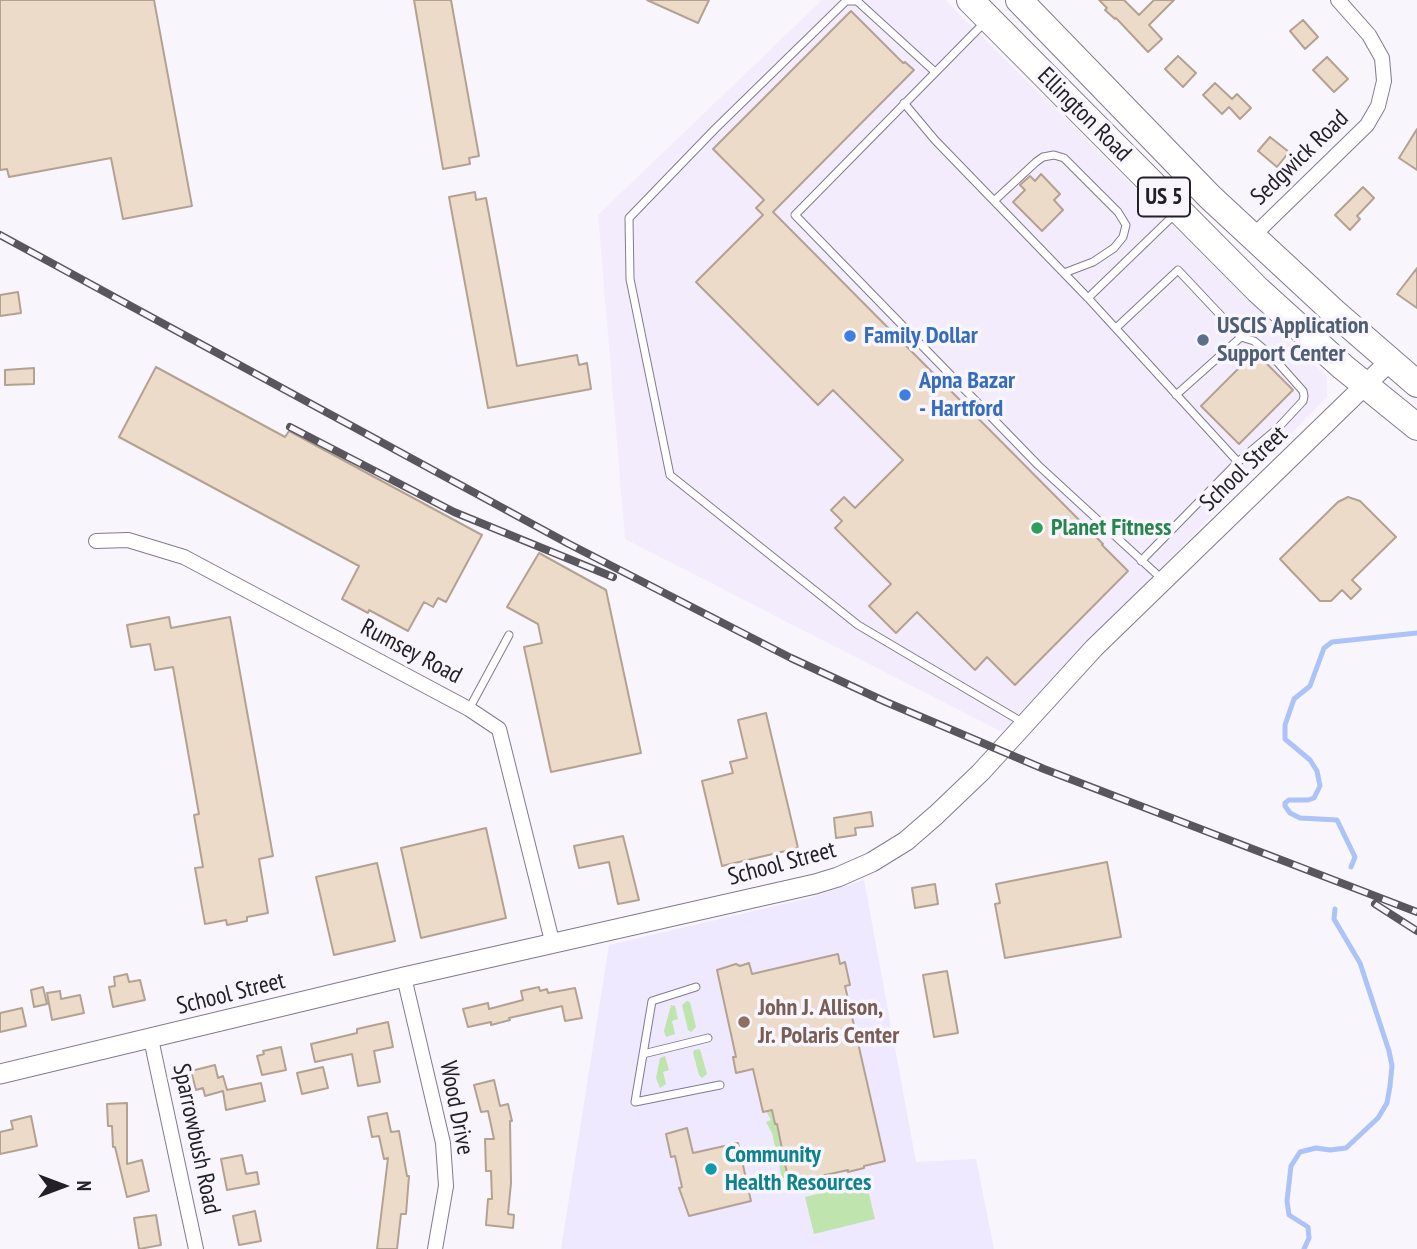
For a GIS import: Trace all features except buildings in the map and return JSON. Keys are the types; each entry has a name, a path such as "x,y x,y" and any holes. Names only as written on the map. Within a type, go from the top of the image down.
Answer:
{"highway":[{"name":"Ellington Road","path":"970,0 1267,298 1366,386 1417,427"},
{"path":"988,19 1007,0"},
{"name":"Ellington Road","path":"1019,0 1210,197 1292,275 1417,383"}],"main road":[{"name":"School Street","path":"0,1074 404,977 815,884 860,868 897,847 923,828 981,772 1094,649 1390,361"}],"street":[{"name":"Sedgwick Road","path":"1253,236 1367,125 1378,106 1384,81 1382,58 1369,34 1338,0"},
{"name":"Rumsey Road","path":"96,541 128,540 184,557 469,709 499,729 553,945"},
{"name":"Wood Drive","path":"404,977 443,1143 446,1186 435,1249"},
{"name":"Sparrowbush Road","path":"151,1039 196,1249"}],"lane":[{"path":"935,72 857,1 846,1 715,128 629,218 630,279 670,475 858,625 1025,724"},
{"path":"988,19 795,215 1038,465 1165,582"},
{"path":"904,103 934,139 1088,298 1238,462"},
{"path":"995,201 1036,162 1043,157 1054,155 1064,158 1118,212 1126,225 1114,248 1093,262 1064,274"},
{"path":"1088,298 1178,211"},
{"path":"1116,328 1178,270 1241,337 1254,341 1271,355 1303,391 1304,396 1303,401 1277,429 1238,462 1141,561"},
{"path":"1176,395 1241,337"},
{"path":"469,709 509,635"},
{"path":"696,987 653,1001 635,1102 720,1085"},
{"path":"643,1054 708,1038"}],"shaded area":[{"path":"822,0 945,0 1327,377 1327,397 1002,732 625,539 598,215"},
{"name":"John J. Allison, Jr. Polaris Center","path":"864,880 916,1162 976,1159 994,1249 561,1249 609,945 809,898"}],"green space":[{"path":"690,1002 696,1027 691,1032 688,1030 682,1005"},
{"path":"671,1005 675,1006 678,1019 672,1021 675,1034 666,1037 664,1031"},
{"path":"700,1049 707,1074 702,1078 693,1053 694,1050"},
{"path":"665,1056 669,1070 663,1072 666,1084 660,1088 656,1078 660,1058"},
{"path":"772,1110 784,1151 782,1152 788,1182 783,1183 772,1133 766,1122 771,1120 766,1111"},
{"path":"866,1182 875,1219 814,1234 805,1197"}],"waterway":[{"path":"1351,867 1355,857 1337,820 1300,818 1290,813 1285,806 1289,800 1314,798 1320,786 1317,771 1310,760 1285,739 1285,725 1294,699 1310,686 1324,648 1332,642 1417,633"},
{"path":"1304,1249 1309,1238 1308,1227 1289,1215 1287,1201 1291,1166 1300,1152 1316,1148 1346,1148 1378,1118 1387,1103 1392,1066 1360,963 1334,919 1335,909"}],"railway":[{"path":"0,235 569,544 791,658 886,702 1044,769 1417,912"},
{"path":"290,427 454,512 613,577"},
{"path":"1375,904 1417,931"}],"place":[{"name":"Family Dollar","path":"850,336"},
{"name":"USCIS Application Support Center","path":"1203,340"},
{"name":"Apna Bazar - Hartford","path":"905,395"},
{"name":"Planet Fitness","path":"1037,528"},
{"name":"John J. Allison, Jr. Polaris Center","path":"744,1022"},
{"name":"Community Health Resources","path":"711,1169"}]}
